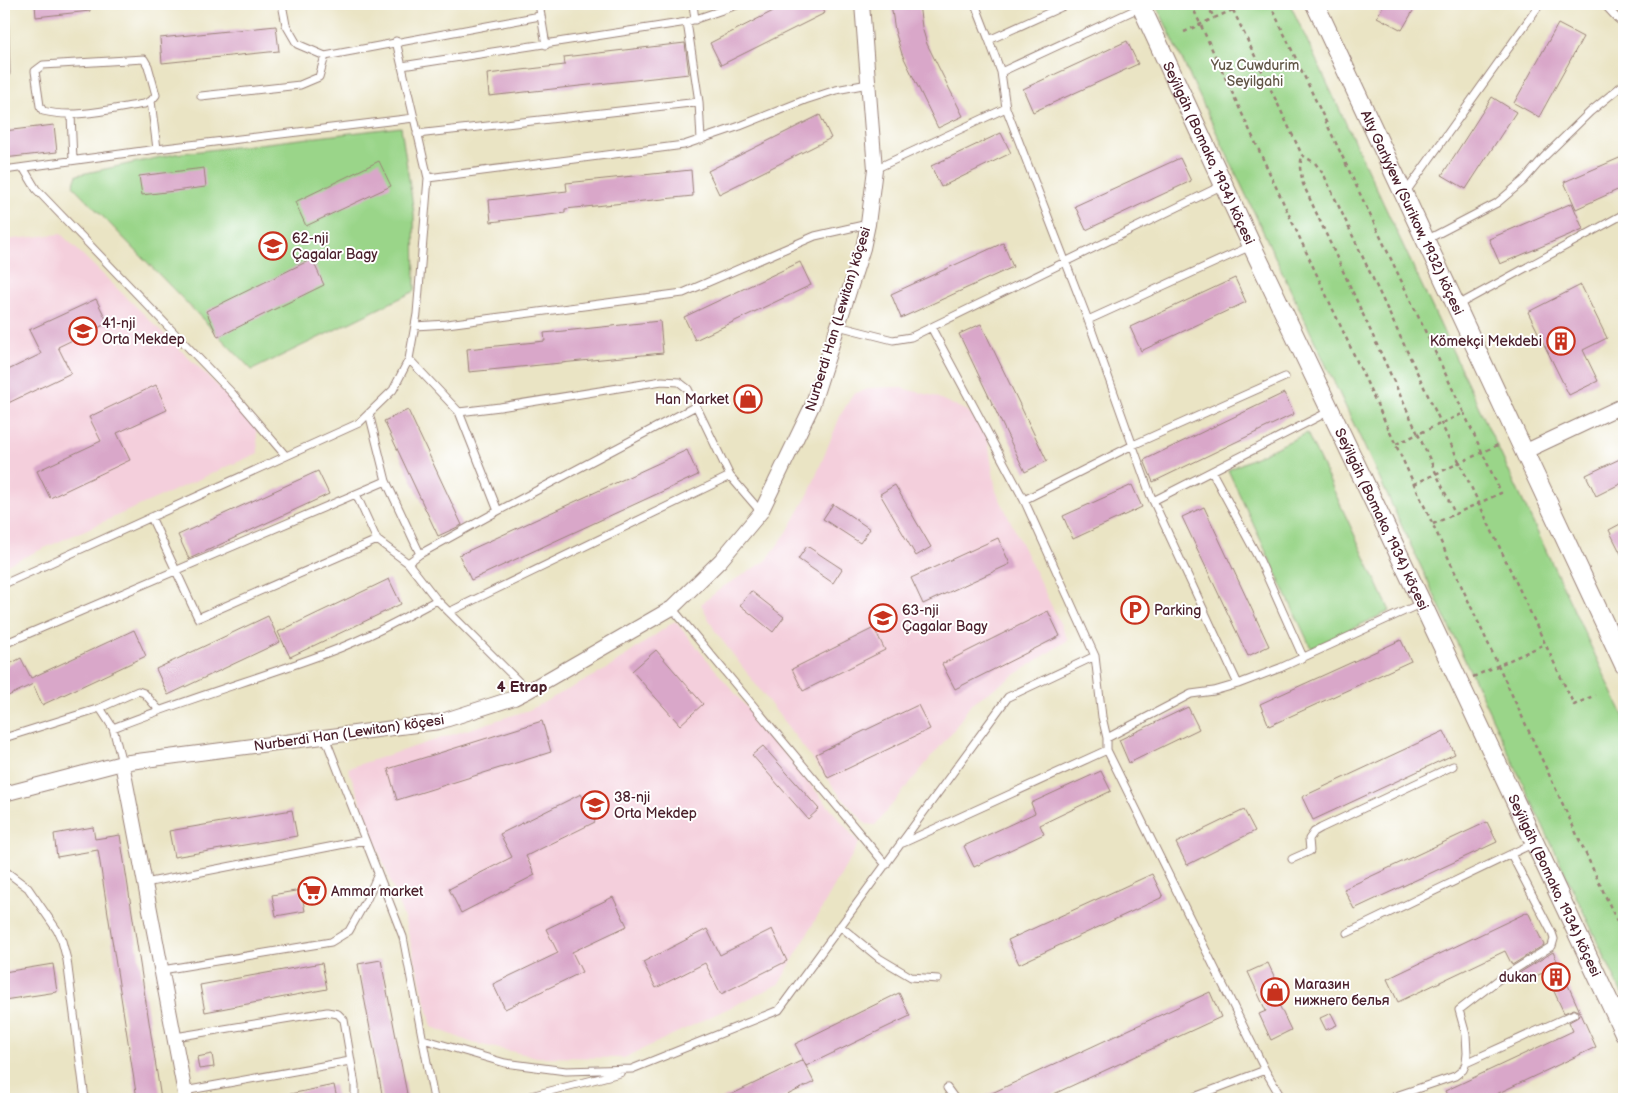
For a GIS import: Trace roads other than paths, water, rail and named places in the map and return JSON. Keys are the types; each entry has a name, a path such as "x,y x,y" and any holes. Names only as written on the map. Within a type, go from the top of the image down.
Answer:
{"street":[{"name":"Nurberdi Han (Lewitan) köçesi","path":"4,794 122,763 439,722 514,698 672,608 721,560 761,512 812,406 863,248 875,169 862,4"},
{"name":"Seýilgäh (Bomako, 1934) köçesi","path":"1141,5 1252,246 1624,1033"},
{"name":"Alty Garlyýew (Surikow, 1932) köçesi","path":"1319,7 1404,194 1624,664"},
{"path":"1524,452 1624,405"},
{"path":"122,763 185,1095"}],"lane":[{"path":"4,4 6,73"},
{"path":"282,4 286,25 297,44 324,56 396,41 540,16"},
{"path":"539,4 546,45"},
{"path":"693,4 695,20"},
{"path":"402,66 687,22 740,4"},
{"path":"975,4 1001,72 1006,108 1088,320 1153,501 1238,684"},
{"path":"989,40 1068,4"},
{"path":"1404,194 1540,4"},
{"path":"1604,4 1624,24"},
{"path":"1001,72 1141,5"},
{"path":"687,22 699,102 701,140"},
{"path":"4,584 359,423 393,390 409,360 415,326 428,178 396,41"},
{"path":"201,96 300,85 319,77 324,56"},
{"path":"144,59 148,66 156,95 152,101 144,104 71,115 42,111 35,71 43,65 144,59"},
{"path":"428,178 661,149 701,140 836,90 868,84"},
{"path":"1426,241 1497,203 1523,181 1544,157 1590,112 1624,84"},
{"path":"152,101 157,149"},
{"path":"417,134 699,102"},
{"path":"875,169 1006,108"},
{"path":"71,115 73,160"},
{"path":"4,170 24,169 73,160 157,149 414,118"},
{"path":"24,169 36,189 232,393 285,456"},
{"path":"838,326 892,340 911,336 1224,184"},
{"path":"1456,306 1624,214"},
{"path":"415,326 447,324 683,294 815,236 868,224"},
{"path":"1088,320 1252,246"},
{"path":"931,327 1024,500 1095,656 1102,717 1107,738 1107,750 1265,1070 1282,1099"},
{"path":"409,360 458,412 498,511"},
{"path":"1024,500 1133,445 1285,377"},
{"path":"458,412 662,381 678,382 688,389 730,476 761,512"},
{"path":"408,563 420,554 498,511 696,406"},
{"path":"1153,501 1330,411"},
{"path":"369,413 386,481 420,554"},
{"path":"1212,472 1260,561 1303,657"},
{"path":"449,612 730,476"},
{"path":"4,644 386,481"},
{"path":"356,494 377,540 408,563 437,600 528,691"},
{"path":"151,517 198,618 377,540"},
{"path":"113,728 159,710 328,653 402,619 437,600"},
{"path":"1107,738 1191,694 1238,684 1422,603"},
{"path":"672,608 886,865"},
{"path":"519,1099 632,1070 779,1010 903,844 1008,697 1095,656"},
{"path":"4,738 100,708 138,691 144,693 159,710"},
{"path":"100,708 113,728 122,763"},
{"path":"324,737 403,937 434,1099"},
{"path":"903,844 1107,750"},
{"path":"1292,859 1310,851 1309,839 1314,832 1453,766"},
{"path":"145,883 365,840"},
{"path":"1347,933 1534,842"},
{"path":"1387,1099 1455,1076 1463,1070 1466,1063 1466,1035 1459,1016 1459,1010 1498,980 1552,946 1554,939 1552,933 1511,854"},
{"path":"4,870 28,888 57,930 62,941 68,960 85,1099"},
{"path":"162,970 331,942 349,931 367,899 378,874"},
{"path":"840,926 879,958 911,977 938,979"},
{"path":"175,1037 308,1015 335,1013 344,1020 355,1085 355,1099"},
{"path":"1466,1063 1574,1014"},
{"path":"423,1039 505,1063 566,1071 632,1070"},
{"path":"185,1095 350,1061"},
{"path":"1188,1099 1265,1070"},
{"path":"947,1088 955,1099"}],"place":[{"name":"62-nji Çagalar Bagy","path":"273,246"},
{"name":"41-nji Orta Mekdep","path":"83,331"},
{"name":"Kömekçi Mekdebi","path":"1561,341"},
{"name":"Han Market","path":"748,399"},
{"name":"Parking","path":"1135,610"},
{"name":"63-nji Çagalar Bagy","path":"883,618"},
{"name":"38-nji Orta Mekdep","path":"595,805"},
{"name":"Ammar market","path":"312,891"},
{"name":"dukan","path":"1556,977"},
{"name":"Магазин нижнего белья","path":"1275,992"}],"district":[{"name":"4 Etrap","path":"522,687"}],"park label":[{"name":"Yuz Cuwdurim Seyilgahi","path":"1255,74"}]}
